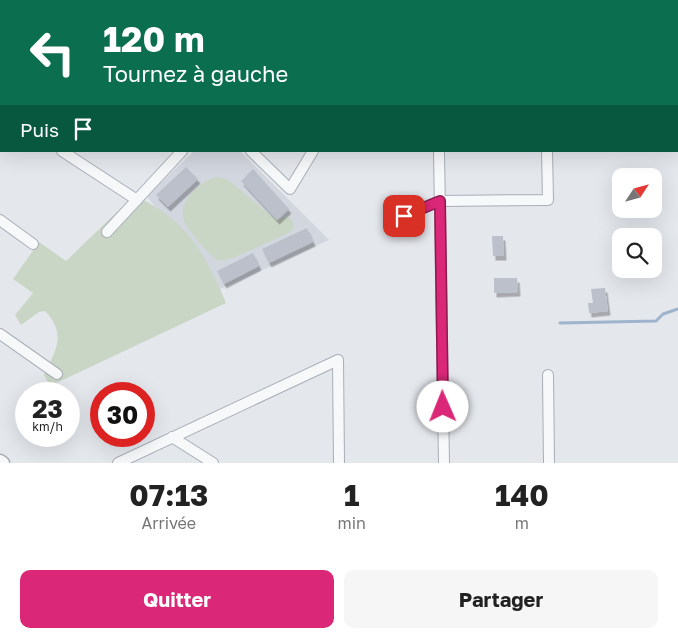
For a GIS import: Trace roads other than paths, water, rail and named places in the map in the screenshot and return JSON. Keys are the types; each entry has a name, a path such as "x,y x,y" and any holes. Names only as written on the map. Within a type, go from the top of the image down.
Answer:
{"street":[{"path":"64,152 137,200"},
{"path":"107,232 180,152"},
{"path":"252,152 290,189 312,152"},
{"path":"439,152 444,463"},
{"path":"404,216 440,201 548,200 547,152"},
{"path":"0,220 33,244"},
{"path":"0,334 57,374"},
{"path":"118,463 338,360 339,463"},
{"path":"548,375 549,463"},
{"path":"172,438 213,463"}],"waterway":[{"path":"560,323 656,321 663,314 678,309"}]}
